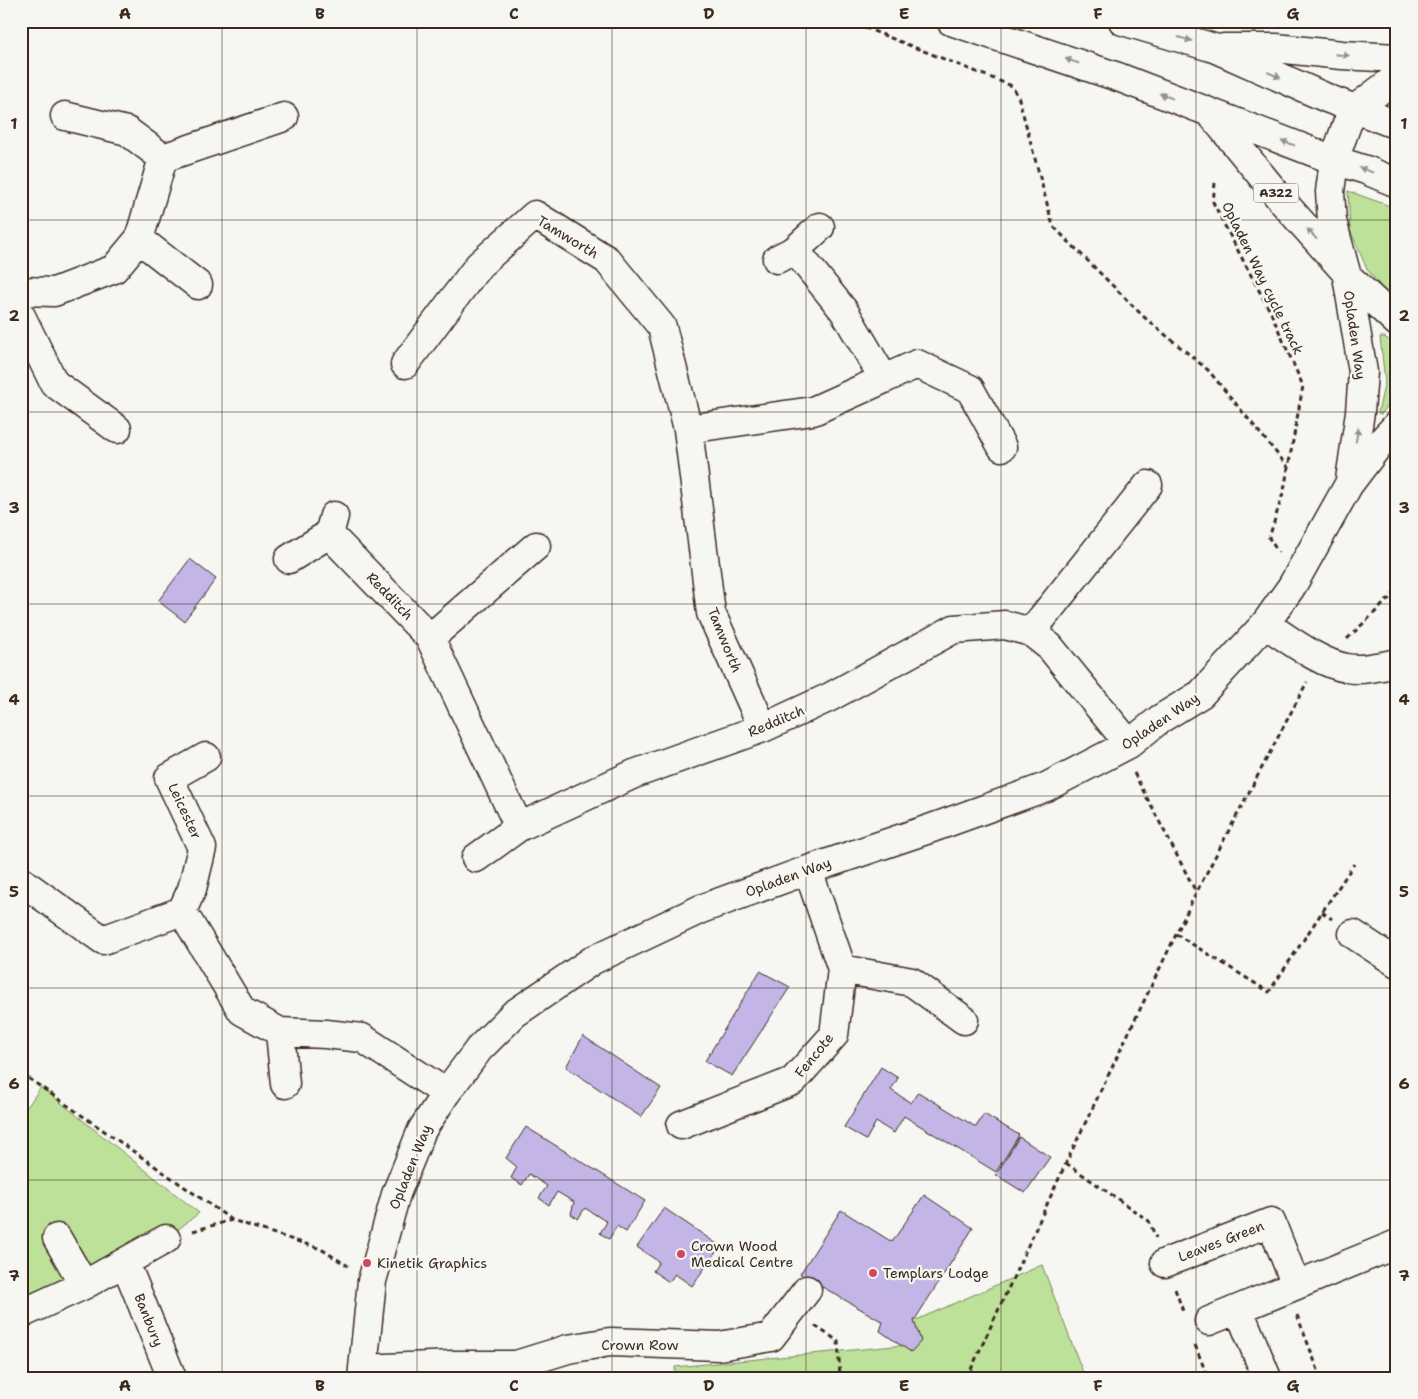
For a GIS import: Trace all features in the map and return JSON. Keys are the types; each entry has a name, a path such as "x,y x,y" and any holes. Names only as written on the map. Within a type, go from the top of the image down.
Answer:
{"main road":[{"name":"A322","path":"951,21 1118,77 1334,160 1366,170 1395,184"},
{"path":"1123,21 1214,48 1329,99 1397,126"},
{"path":"1214,48 1276,48 1342,55 1397,58"},
{"path":"1355,109 1397,77"},
{"name":"Opladen Way","path":"1349,484 1360,412 1363,372 1346,273 1332,221 1330,192 1334,160 1347,124 1355,109"},
{"name":"A322","path":"1211,113 1283,202 1346,273"},
{"path":"65,116 127,131 163,158"},
{"path":"163,158 284,117"},
{"path":"21,291 54,292 114,268 139,239 163,158"},
{"name":"Tamworth","path":"405,364 479,265 535,215 607,260 662,327 688,429 711,613 763,728"},
{"path":"820,227 786,254 844,311 884,379"},
{"path":"139,239 198,284"},
{"path":"1346,273 1397,322"},
{"path":"21,316 54,383 117,429"},
{"path":"688,429 812,411 917,364 970,389 1002,447"},
{"name":"Opladen Way","path":"362,1373 372,1281 396,1194 422,1130 446,1093 479,1049 514,1014 593,960 701,909 1130,756 1160,719 1201,694 1264,624 1296,580 1349,484 1381,442 1397,425"},
{"path":"1031,632 1148,485"},
{"name":"Redditch","path":"289,559 331,525 430,638 519,827"},
{"path":"430,638 536,546"},
{"path":"1264,624 1323,660 1347,668 1377,667 1397,663"},
{"name":"Redditch","path":"476,858 519,827 634,774 763,728 830,697 954,628 1005,625 1031,632 1050,647 1130,756"},
{"name":"Leicester","path":"182,911 192,889 202,848 169,778 206,757"},
{"name":"Fencote","path":"681,1125 793,1081 834,1035 842,969 808,870"},
{"path":"21,881 103,940 182,911 242,1011 280,1032 362,1038 446,1093"},
{"path":"1354,934 1397,963"},
{"path":"842,969 912,982 964,1020"},
{"path":"280,1032 285,1084"},
{"name":"Leaves Green","path":"1165,1263 1271,1222 1291,1287"},
{"path":"57,1238 84,1285"},
{"path":"21,1314 84,1285 166,1239"},
{"path":"1210,1321 1397,1244"},
{"name":"Banbury","path":"125,1262 172,1378"},
{"name":"Crown Row","path":"362,1373 452,1365 516,1365 568,1349 610,1342 719,1346 771,1337 807,1290"},
{"path":"1239,1310 1267,1378"}],"path":[{"path":"848,21 1012,86 1020,100 1054,226 1144,318 1208,370 1288,467"},
{"name":"Opladen Way cycle track","path":"1216,183 1213,202 1271,313 1303,386 1284,490 1269,538 1296,580"},
{"path":"1345,642 1397,592"},
{"path":"967,1378 1066,1163 1196,893 1307,682"},
{"path":"1130,756 1196,893"},
{"path":"1176,934 1269,992 1354,864"},
{"path":"21,1073 232,1220 321,1249 372,1281"},
{"path":"166,1239 232,1220"},
{"path":"1291,1287 1322,1378 1331,1375 1337,1378"},
{"path":"791,1312 838,1341 840,1378"}],"green space":[{"path":"1348,191 1390,206 1397,215 1397,300 1384,291 1367,269 1350,230"},
{"path":"1380,337 1384,337 1397,345 1397,395 1381,414 1378,413 1385,381"},
{"path":"41,1087 199,1213 166,1239 21,1314 21,1116"},
{"path":"1042,1265 1085,1378 675,1378 675,1367 905,1345 914,1321"}],"building":[{"path":"190,559 216,579 184,621 158,601"},
{"path":"760,971 790,987 732,1076 705,1061"},
{"path":"583,1036 661,1088 641,1117 566,1067"},
{"path":"881,1067 898,1078 891,1090 911,1103 918,1092 976,1127 984,1114 1019,1135 996,1172 904,1116 894,1133 876,1122 866,1140 844,1127"},
{"path":"526,1127 645,1201 626,1232 617,1226 609,1239 600,1233 607,1222 585,1208 578,1219 571,1214 574,1202 557,1192 549,1205 539,1198 547,1186 529,1174 522,1185 511,1178 517,1167 506,1158"},
{"path":"1019,1137 1050,1157 1025,1193 996,1175"},
{"name":"Templars Lodge","path":"924,1195 973,1228 914,1321 921,1341 911,1352 880,1331 883,1322 800,1274 841,1210 892,1242"},
{"name":"Crown Wood Medical Centre","path":"664,1208 720,1246 692,1286 675,1274 669,1282 653,1271 659,1262 637,1247"}],"place":[{"name":"Crown Wood Medical Centre","path":"681,1254"},
{"name":"Kinetik Graphics","path":"367,1263"},
{"name":"Templars Lodge","path":"873,1273"}]}
